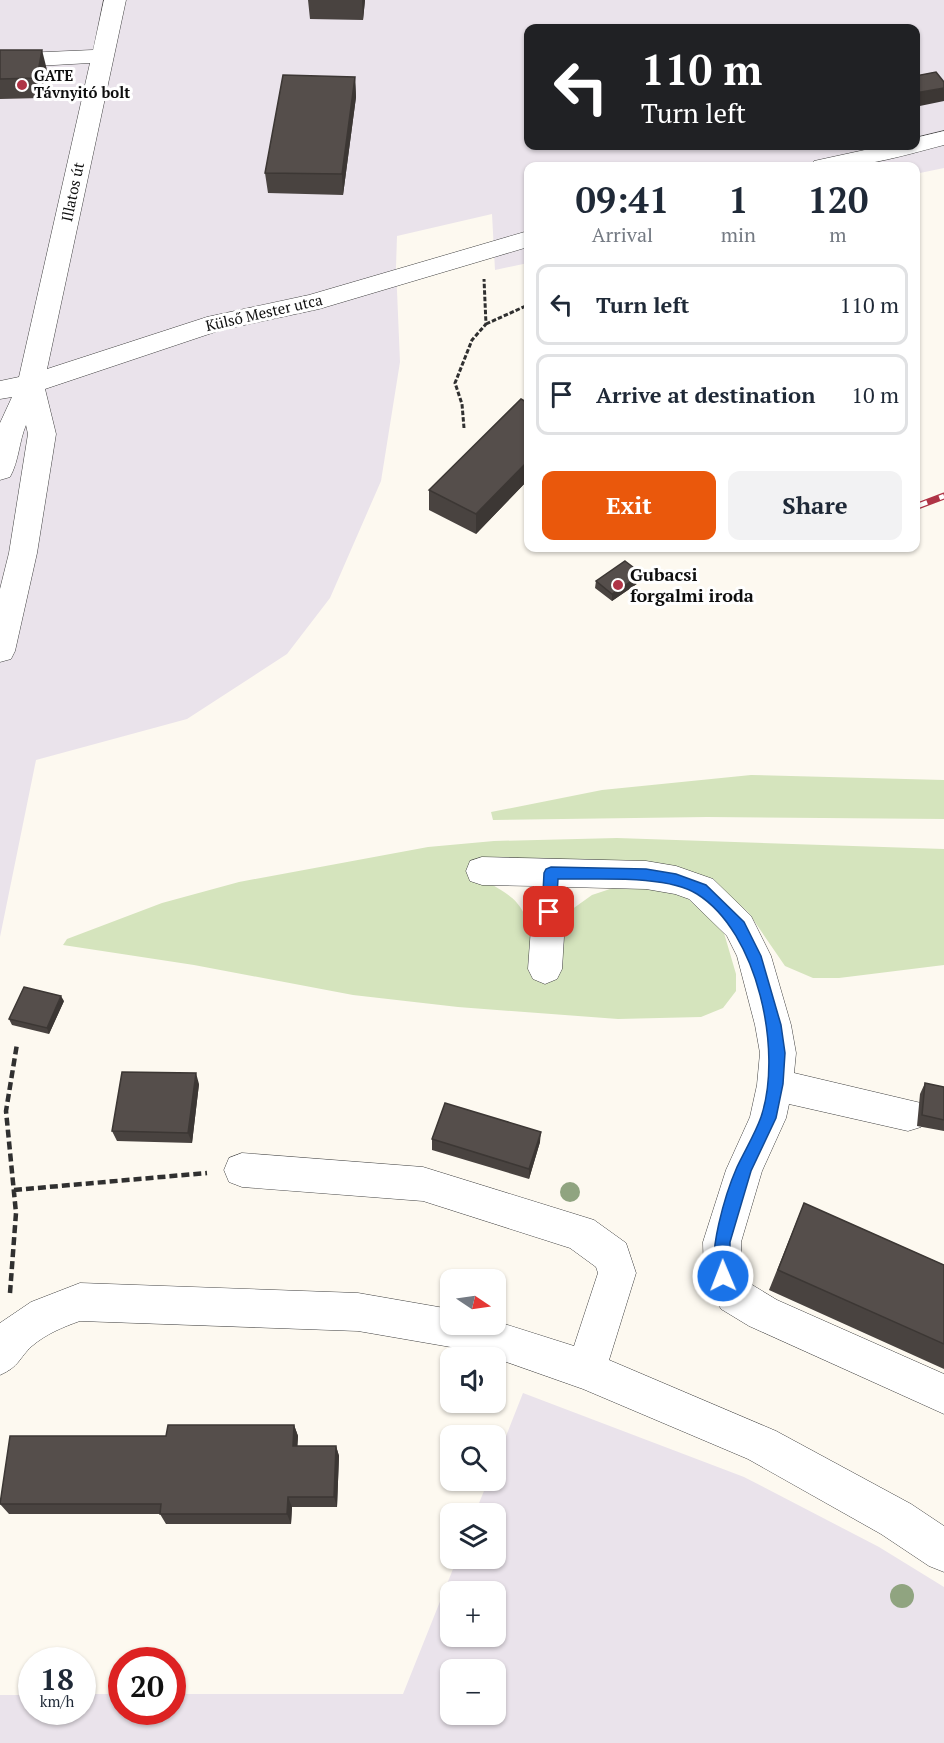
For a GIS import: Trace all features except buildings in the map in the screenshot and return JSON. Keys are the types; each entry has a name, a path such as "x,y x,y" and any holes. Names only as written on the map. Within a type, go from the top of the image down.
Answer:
{"street":[{"name":"Illatos út","path":"0,470 8,438 31,384 115,0"},
{"path":"0,62 103,56"},
{"path":"920,144 944,138"},
{"path":"840,162 892,150"},
{"name":"Külső Mester utca","path":"0,390 31,384 216,323 310,303 390,282 482,251 524,240"},
{"name":"Illatos út","path":"0,651 23,553 42,434 31,384"},
{"path":"482,871 646,875 676,880 701,889 739,926 754,956 773,1025 778,1053 768,1118 744,1170 722,1242 723,1276 735,1296 763,1313 944,1394"},
{"path":"545,969 551,873"},
{"path":"775,1084 908,1115"},
{"path":"242,1170 423,1184 582,1233 613,1256 617,1273 586,1370"},
{"path":"3,1349 38,1317 80,1302 358,1312 468,1331 586,1370 762,1445 896,1519 944,1551"}],"path":[{"path":"482,251 486,324"},
{"path":"464,428 462,404 455,383 472,340 486,324 524,307"},
{"path":"3,1349 16,1214 6,1111 17,1044"},
{"path":"14,1190 242,1170"}],"shaded area":[{"path":"0,0 944,0 944,168 920,173 920,162 524,162 524,264 495,270 492,214 397,236 400,362 381,481 330,598 287,654 187,719 36,760 0,937"},
{"path":"523,1393 744,1477 879,1547 944,1587 944,1743 0,1743 0,1695 18,1695 18,1725 96,1725 96,1694 108,1694 108,1725 186,1725 186,1694 403,1694 440,1602 440,1647 506,1647 506,1581 448,1581 453,1569 506,1569 506,1503 479,1503 484,1491 506,1491 506,1436"}],"green space":[{"path":"751,775 944,780 944,819 707,817 493,820 491,812 602,790"},
{"path":"617,838 944,849 944,965 839,978 813,978 785,966 748,912 722,890 482,879 503,891 517,903 526,918 532,942 562,925 571,910 592,895 616,887 650,887 686,896 715,919 724,933 736,974 736,991 723,1008 701,1017 618,1019 458,1007 353,995 194,965 63,945 67,939 162,903 239,882 428,847 494,841"}],"railway":[{"path":"920,505 944,496"}],"place":[{"name":"GATE Távnyitó bolt","path":"22,85"},
{"name":"Gubacsi forgalmi iroda","path":"618,585"}],"route":[{"path":"549,912 551,873 646,875 676,880 701,889 720,906 739,926 754,956 773,1025 778,1053 775,1084 768,1118 759,1142 744,1170 722,1242 723,1276"}]}
